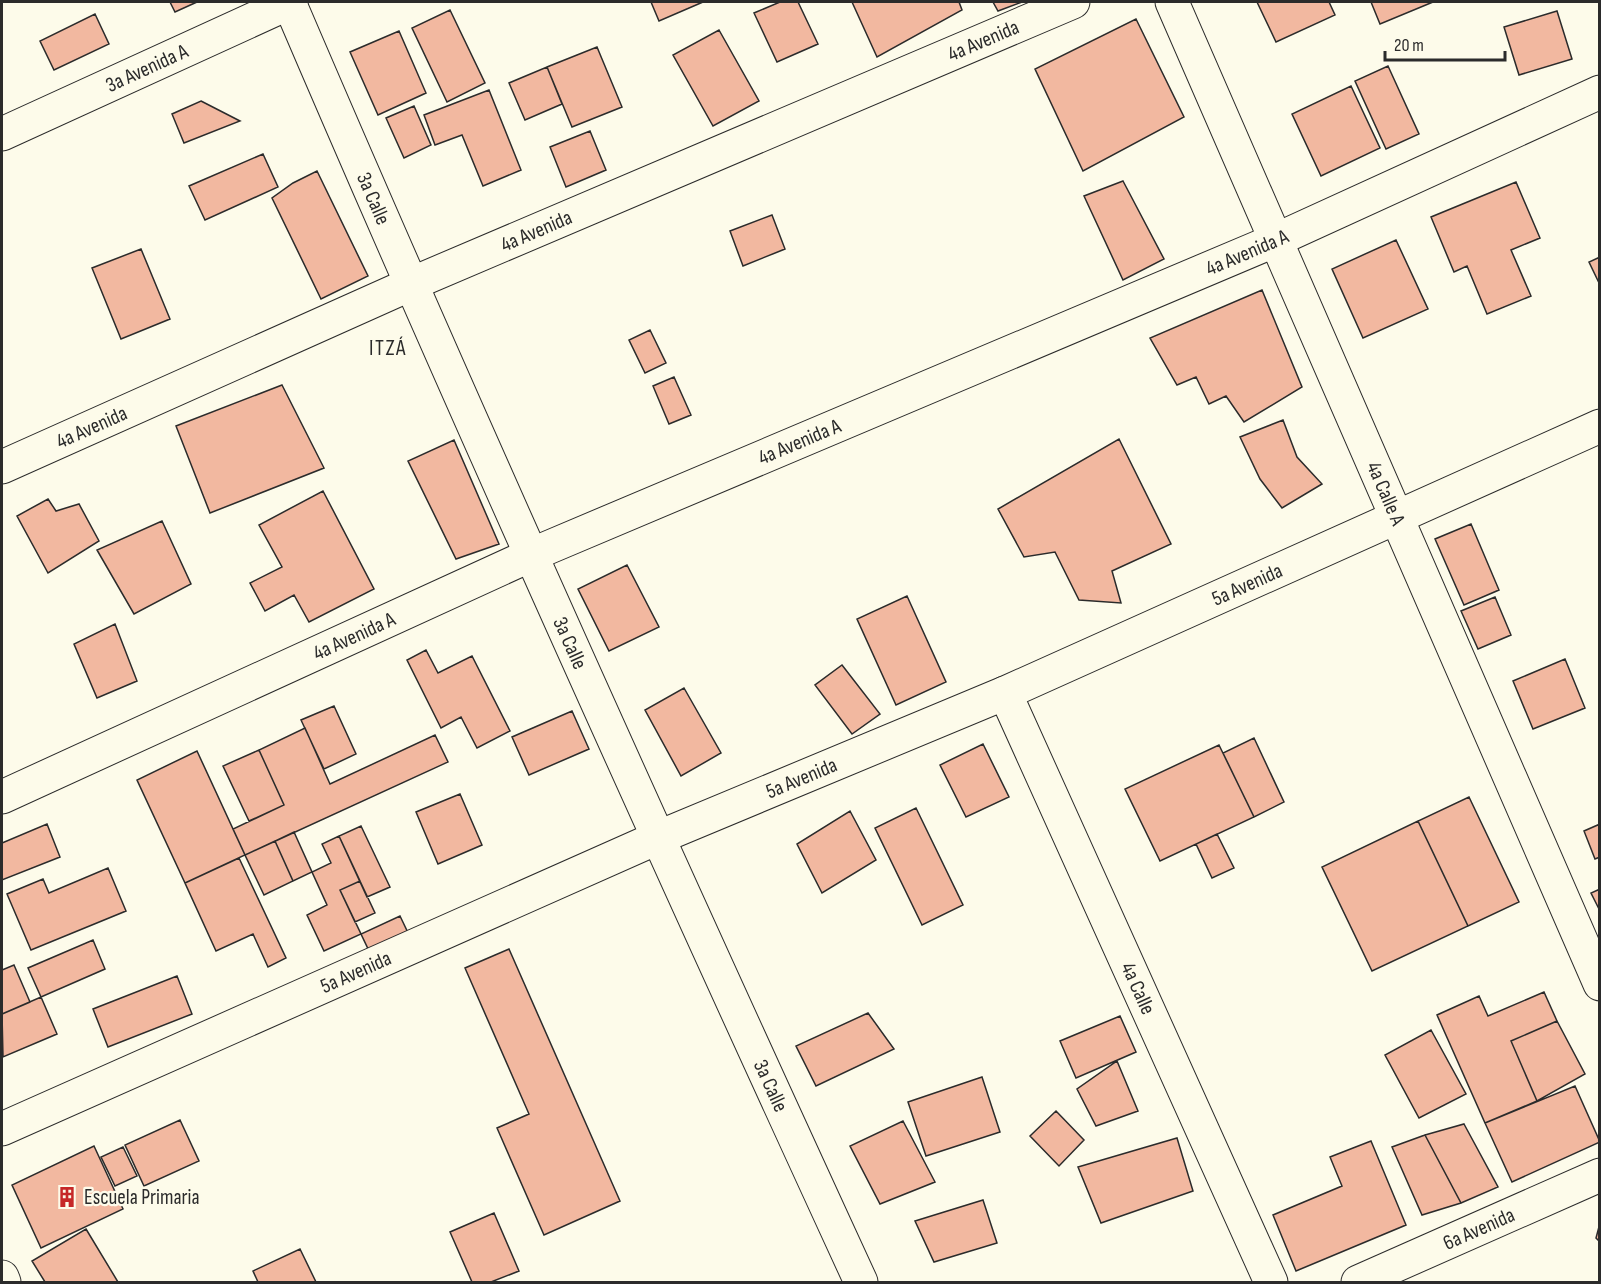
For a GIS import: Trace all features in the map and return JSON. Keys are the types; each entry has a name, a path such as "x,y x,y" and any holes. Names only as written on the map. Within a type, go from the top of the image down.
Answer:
{"street":[{"name":"3a Calle","path":"290,2 411,284 533,554 657,838 861,1282"},
{"name":"3a Avenida A","path":"2,134 290,2"},
{"name":"4a Avenida","path":"2,467 411,284 1073,2"},
{"name":"4a Calle A","path":"1172,2 1599,984"},
{"name":"4a Avenida A","path":"2,797 533,554 1276,240 1599,92"},
{"name":"5a Avenida","path":"2,1129 657,838 1005,693 1599,426"},
{"name":"4a Calle","path":"1005,693 1271,1282"},
{"name":"6a Avenida","path":"1358,1282 1599,1175"},
{"path":"2,1277 4,1282"}],"building":[{"path":"170,2 197,2 175,12"},
{"path":"651,2 703,2 659,21"},
{"path":"780,2 798,2 818,44 777,62 754,13"},
{"path":"852,2 959,2 962,10 877,57"},
{"path":"993,2 1022,2 998,11"},
{"path":"1257,2 1329,2 1335,15 1276,42"},
{"path":"1371,2 1433,2 1380,24"},
{"path":"450,10 485,83 447,102 412,28"},
{"path":"1557,11 1572,59 1519,75 1504,27"},
{"path":"95,14 109,44 54,70 40,41"},
{"path":"1136,19 1184,117 1083,171 1035,69"},
{"path":"719,30 759,101 713,126 673,55"},
{"path":"399,31 426,93 378,115 350,52"},
{"path":"597,47 622,107 572,127 547,67"},
{"path":"1388,66 1419,134 1386,149 1355,81"},
{"path":"547,67 562,104 525,120 509,83"},
{"path":"1351,86 1380,148 1321,176 1292,114"},
{"path":"489,90 521,170 483,186 462,135 435,145 424,115"},
{"path":"201,101 240,121 184,143 172,114"},
{"path":"414,106 431,145 404,158 386,118"},
{"path":"590,131 606,170 566,187 550,147"},
{"path":"263,154 278,187 205,220 189,186"},
{"path":"317,171 368,276 321,299 272,198 293,183"},
{"path":"1123,181 1164,259 1123,280 1084,196"},
{"path":"1516,182 1540,238 1511,250 1531,296 1487,314 1467,266 1454,272 1431,217"},
{"path":"772,215 785,249 743,266 730,231"},
{"path":"1396,240 1428,309 1363,338 1332,269"},
{"path":"141,249 170,319 121,339 92,268"},
{"path":"1600,257 1600,285 1589,262"},
{"path":"1262,290 1302,387 1244,422 1226,396 1209,404 1196,377 1177,385 1150,338"},
{"path":"650,330 666,363 645,373 629,340"},
{"path":"674,377 691,415 669,424 653,386"},
{"path":"282,385 324,468 210,513 176,426"},
{"path":"1283,420 1297,457 1322,484 1282,508 1260,479 1240,437"},
{"path":"1119,439 1171,544 1112,571 1121,603 1079,600 1055,552 1024,557 998,509"},
{"path":"454,440 499,544 456,559 408,461"},
{"path":"323,491 374,589 309,622 294,595 265,611 250,583 282,567 259,525"},
{"path":"48,499 56,511 79,504 99,541 48,573 17,516"},
{"path":"162,521 191,584 134,614 97,550"},
{"path":"1471,524 1499,590 1464,605 1435,539"},
{"path":"627,565 659,627 609,651 578,589"},
{"path":"907,596 946,682 896,705 857,619"},
{"path":"1495,597 1511,635 1478,649 1461,611"},
{"path":"115,624 137,681 97,698 74,644"},
{"path":"426,650 438,673 472,656 510,731 477,748 461,717 441,728 407,660"},
{"path":"1565,659 1585,708 1533,729 1513,681"},
{"path":"842,665 880,714 852,734 815,685"},
{"path":"684,688 721,753 681,776 645,710"},
{"path":"334,706 356,754 324,769 301,720"},
{"path":"572,711 589,749 529,775 512,737"},
{"path":"305,728 330,784 435,735 448,762 245,855 233,829 284,805 259,750"},
{"path":"1254,738 1284,802 1254,817 1223,753"},
{"path":"983,744 1009,797 966,817 940,765"},
{"path":"1219,745 1254,817 1160,861 1125,789"},
{"path":"259,750 284,805 249,821 223,766"},
{"path":"197,751 245,855 185,883 137,780"},
{"path":"460,794 482,845 438,864 416,812"},
{"path":"1469,797 1519,902 1468,926 1418,821"},
{"path":"916,808 963,905 922,925 875,828"},
{"path":"850,811 876,860 822,893 797,844"},
{"path":"1418,821 1468,926 1372,971 1322,867"},
{"path":"47,824 60,857 2,880 2,843"},
{"path":"1600,824 1600,857 1595,859 1584,831"},
{"path":"361,826 390,887 367,897 339,836"},
{"path":"294,832 312,872 293,881 275,841"},
{"path":"1217,834 1234,868 1212,878 1196,844"},
{"path":"339,836 360,881 340,890 361,934 324,951 307,915 327,905 312,872 331,863 322,844"},
{"path":"275,841 293,881 264,895 245,855"},
{"path":"239,858 286,958 268,967 253,934 216,951 185,883"},
{"path":"108,868 126,911 31,950 7,894 43,879 49,893"},
{"path":"360,881 375,913 355,922 340,890"},
{"path":"1600,889 1600,911 1591,893"},
{"path":"400,916 410,937 371,955 361,934"},
{"path":"93,940 105,969 41,997 28,968"},
{"path":"509,949 620,1201 544,1235 497,1128 529,1114 465,968"},
{"path":"14,965 30,1002 2,1014 2,970"},
{"path":"177,976 192,1014 108,1047 93,1009"},
{"path":"1544,992 1557,1021 1511,1041 1537,1101 1485,1123 1437,1015 1479,996 1488,1016"},
{"path":"41,997 57,1034 3,1057 2,1014"},
{"path":"868,1013 894,1049 816,1086 796,1046"},
{"path":"1120,1016 1136,1052 1076,1078 1060,1041"},
{"path":"1557,1021 1585,1074 1537,1101 1511,1041"},
{"path":"1431,1030 1466,1094 1419,1118 1385,1055"},
{"path":"1117,1061 1138,1111 1096,1126 1077,1089"},
{"path":"982,1077 1000,1132 926,1156 908,1102"},
{"path":"1575,1086 1600,1142 1512,1182 1485,1123"},
{"path":"1056,1111 1084,1140 1059,1166 1030,1136"},
{"path":"180,1120 199,1161 144,1186 125,1145"},
{"path":"903,1121 935,1182 880,1204 850,1146"},
{"path":"1464,1124 1498,1187 1461,1203 1425,1135"},
{"path":"1425,1135 1461,1203 1422,1215 1392,1147"},
{"path":"1177,1138 1193,1191 1101,1223 1078,1167"},
{"path":"1371,1141 1406,1225 1296,1271 1273,1215 1342,1186 1330,1157"},
{"name":"Escuela Primaria","path":"94,1146 123,1209 41,1248 12,1185"},
{"path":"123,1147 137,1176 115,1186 101,1157"},
{"path":"983,1200 997,1243 934,1262 915,1221"},
{"path":"494,1213 519,1271 491,1282 472,1282 450,1232"},
{"path":"1600,1223 1600,1242 1596,1238"},
{"path":"86,1229 118,1282 45,1282 32,1261"},
{"path":"300,1249 316,1282 258,1282 253,1271"}],"place":[{"name":"Escuela Primaria","path":"67,1197"}],"district":[{"name":"ITZÁ","path":"388,347"}]}
